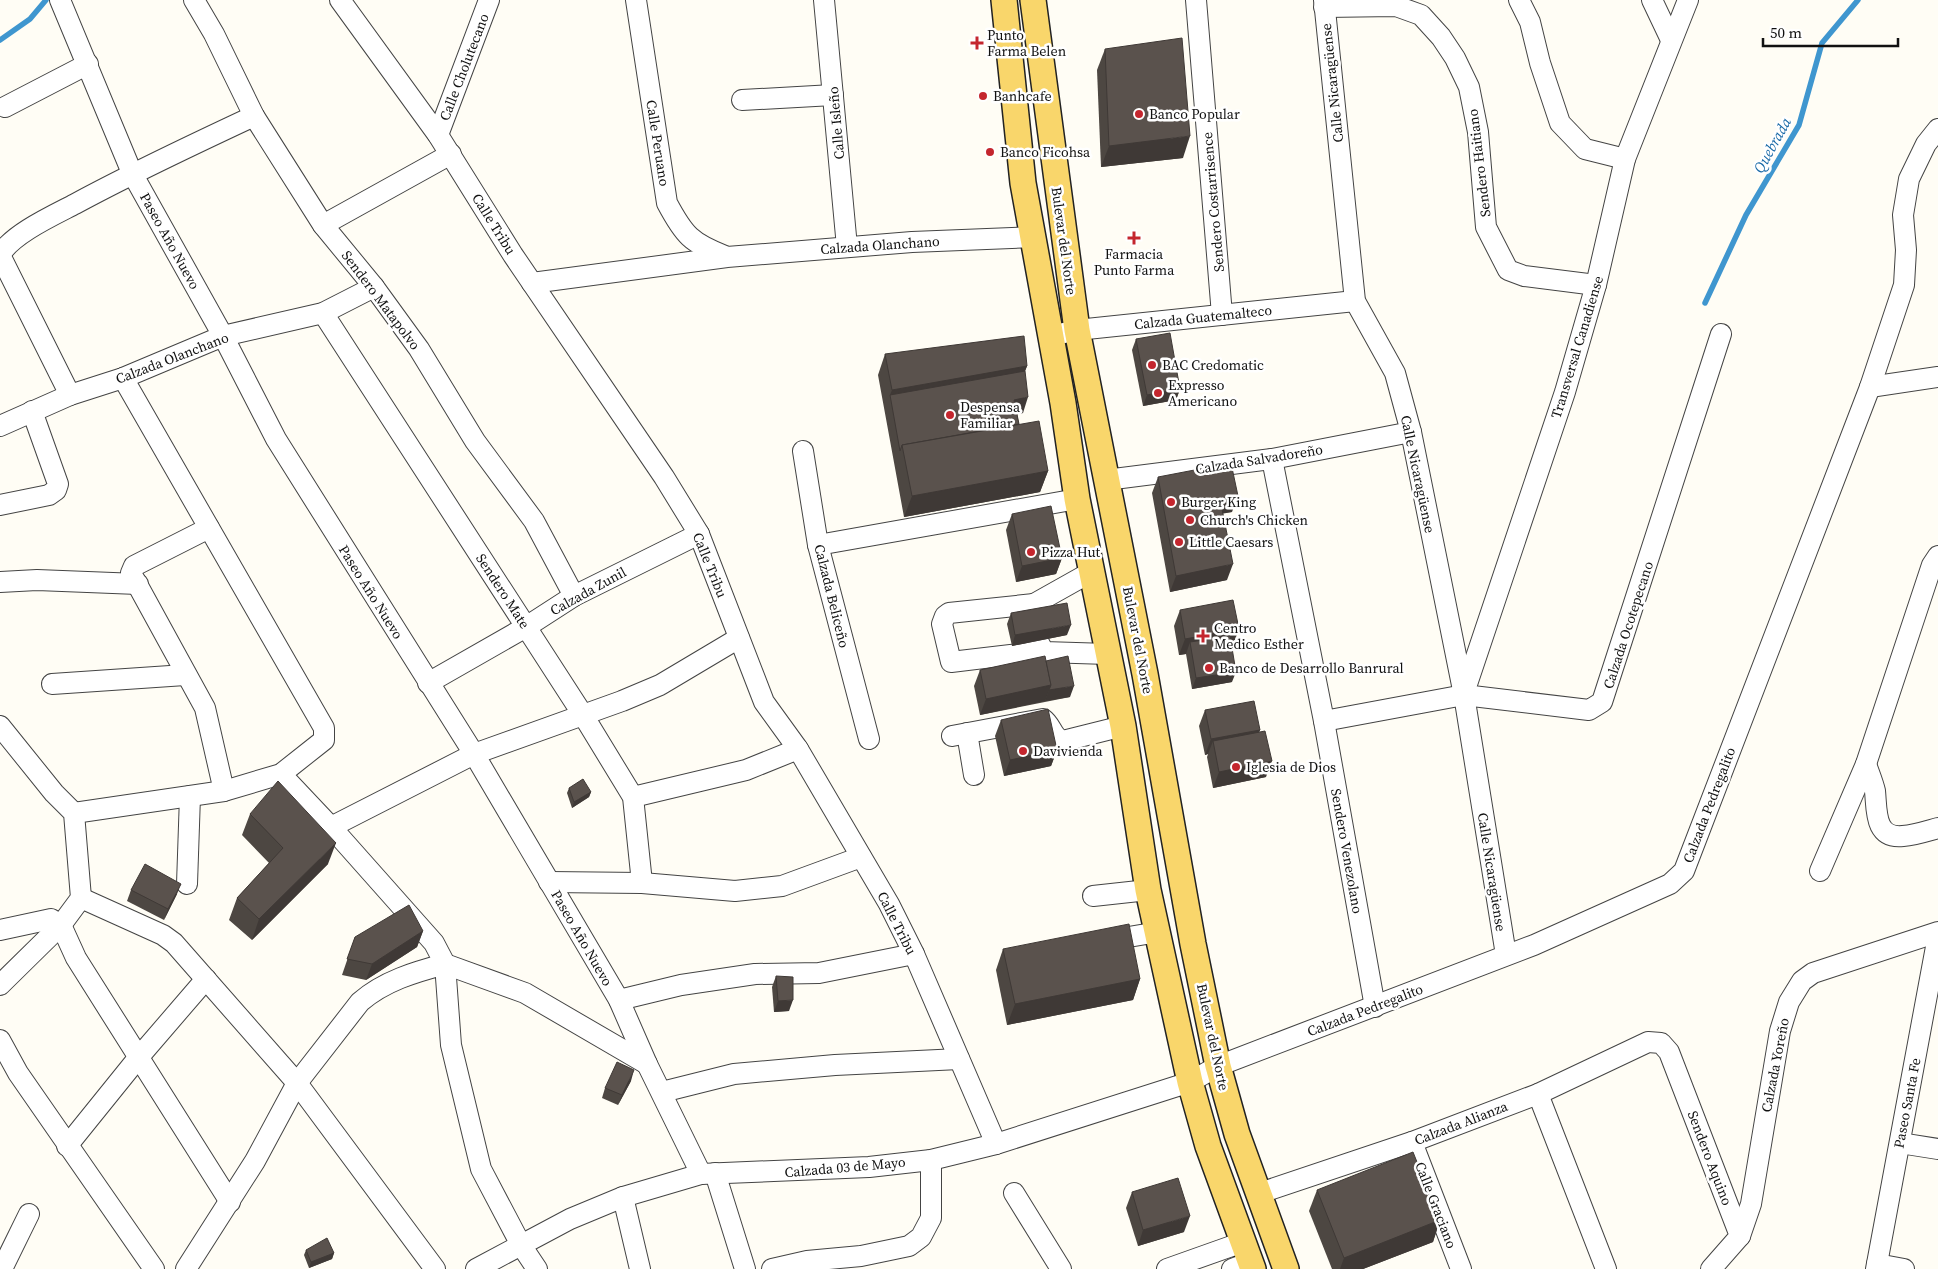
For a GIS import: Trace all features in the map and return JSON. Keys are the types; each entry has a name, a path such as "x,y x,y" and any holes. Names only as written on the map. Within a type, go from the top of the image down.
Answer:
{"main road":[{"name":"Bulevar del Norte","path":"1004,0 1023,183 1051,336 1077,499 1123,726 1148,890 1190,1082 1244,1260"},
{"name":"Bulevar del Norte","path":"1033,0 1077,330 1218,1066 1237,1134 1257,1194 1286,1269"}],"street":[{"name":"Sendero Matapolvo","path":"194,0 214,34 254,116 323,225 374,287 419,349 476,441 534,521 574,596"},
{"name":"Calle Tribu","path":"340,0 451,154 532,283 664,477 699,534 764,702 798,749 889,904 914,954 996,1144"},
{"name":"Calle Cholutecano","path":"438,135 489,0"},
{"name":"Calle Peruano","path":"636,0 666,203 681,230 701,247 727,257"},
{"name":"Calle Isleño","path":"824,0 847,247"},
{"name":"Sendero Costarrisence","path":"1196,0 1222,315"},
{"path":"1519,0 1530,22 1540,63 1560,123 1586,149 1625,159"},
{"path":"1652,0 1671,40"},
{"name":"Transversal Canadiense","path":"1464,695 1565,392 1596,285 1625,159 1688,0"},
{"name":"Paseo Año Nuevo","path":"61,1 132,173 223,336 276,439 474,754 619,1000 647,1064 708,1174 745,1269"},
{"name":"Sendero Haitiano","path":"1324,3 1396,6 1421,15 1441,37 1455,58 1469,87 1478,132 1486,227 1508,270 1524,276 1596,285"},
{"name":"Calle Nicaragüense","path":"1324,3 1355,301 1395,373 1411,432 1464,695 1506,955"},
{"path":"5,107 88,64"},
{"path":"742,100 833,95"},
{"path":"70,395 1,250 47,219 132,173 254,116"},
{"name":"Calzada Pedregalito","path":"1218,1066 1534,945 1670,884 1684,871 1870,387 1904,285 1906,250 1903,215 1909,179 1926,144 1938,129"},
{"path":"323,225 451,154"},
{"name":"Calzada Olanchano","path":"532,283 727,257 847,247 1034,237"},
{"name":"Calzada Olanchano","path":"0,426 70,395 123,378 223,336 323,313 374,287"},
{"name":"Calzada Guatemalteco","path":"1051,336 1077,330 1355,301"},
{"name":"Sendero Mate","path":"323,313 583,714 633,797 642,883"},
{"name":"Calzada Ocotepecano","path":"1324,721 1464,695 1589,710 1602,702 1721,334"},
{"path":"1870,387 1938,377"},
{"path":"74,813 224,790 280,774 324,740 324,728 123,378"},
{"path":"0,504 49,494 56,490 58,484 32,411"},
{"name":"Calzada Salvadoreño","path":"1106,480 1272,459 1411,432"},
{"name":"Calzada Beliceño","path":"803,451 818,545 869,739"},
{"name":"Sendero Venezolano","path":"1272,459 1324,721 1375,1007"},
{"path":"818,545 1077,499"},
{"path":"209,528 134,566 131,573 185,675 205,708 224,790"},
{"name":"Calzada Zunil","path":"428,683 574,596 699,534"},
{"path":"1820,870 1866,764 1932,565 1938,556"},
{"path":"1092,572 1034,612 949,613 945,616 942,624 951,662 1040,646 1108,654"},
{"path":"0,582 37,580 138,584"},
{"path":"331,827 474,754 660,685 739,638"},
{"path":"52,684 185,675"},
{"path":"974,775 959,735 1043,719 1048,722 1057,739 1063,741 1123,726"},
{"path":"0,726 54,793 74,813 81,898 61,925 0,985"},
{"path":"633,797 746,770 798,749"},
{"path":"1866,764 1874,789 1877,821 1882,829 1893,836 1903,836 1938,828"},
{"path":"280,774 331,827 434,943 445,964 451,1045 481,1169 521,1245 537,1269"},
{"path":"187,884 190,796"},
{"path":"550,882 642,883 735,891 782,886 861,857"},
{"path":"1093,896 1148,890"},
{"path":"81,898 163,936 174,943 297,1084 435,1269"},
{"path":"0,930 51,919 61,925 76,958 230,1202"},
{"path":"1088,944 1158,932"},
{"name":"Calzada Yoreño","path":"1740,1236 1750,1204 1780,1031 1789,1002 1802,981 1813,973 1938,932"},
{"name":"Paseo Santa Fe","path":"1876,1267 1900,1143 1931,1013 1938,936"},
{"path":"619,1000 681,985 755,974 818,973 914,954"},
{"path":"186,1269 230,1202 297,1084 360,1002 372,991 408,975 445,964 524,993 647,1064"},
{"path":"67,1146 138,1058 206,979"},
{"path":"0,1040 18,1073 67,1146 154,1269"},
{"name":"Calzada Alianza","path":"1257,1194 1412,1142 1538,1094 1648,1042 1661,1043"},
{"name":"Sendero Aquino","path":"1661,1043 1670,1052 1740,1236"},
{"path":"662,1092 734,1074 835,1065 959,1059"},
{"name":"Calzada 03 de Mayo","path":"476,1269 570,1219 623,1197 708,1174 859,1168 930,1160 996,1144 1190,1082 1218,1066"},
{"path":"1538,1094 1606,1269"},
{"name":"Calle Graciano","path":"1412,1142 1461,1269"},
{"path":"1900,1143 1938,1149"},
{"path":"772,1269 807,1261 861,1256 909,1246 921,1237 932,1218 930,1160"},
{"path":"1014,1193 1061,1269"},
{"path":"623,1197 640,1269"},
{"path":"2,1269 29,1214"},
{"path":"1711,1269 1740,1236"},
{"path":"1167,1269 1244,1260"},
{"path":"1876,1267 1904,1269"}],"building":[{"name":"Banco Popular","path":"1182,38 1190,136 1109,146 1105,49"},
{"path":"1170,333 1180,389 1147,395 1136,339"},
{"path":"1024,336 1027,366 892,390 885,354"},
{"path":"1025,371 1028,397 1014,400 1019,424 902,445 900,451 890,395"},
{"path":"1039,421 1048,471 912,496 902,445"},
{"path":"1231,463 1238,496 1220,499 1233,564 1176,576 1158,477"},
{"path":"1051,506 1062,558 1022,566 1012,514"},
{"path":"1233,600 1239,629 1185,639 1180,610"},
{"path":"1067,603 1071,625 1015,635 1011,613"},
{"name":"Banco de Desarrollo Banrural","path":"1230,636 1236,672 1196,678 1190,642"},
{"path":"1045,656 1051,685 986,699 980,670"},
{"path":"1068,656 1074,686 1049,690 1051,685 1046,661"},
{"path":"1254,701 1260,730 1211,739 1205,710"},
{"path":"1048,709 1057,750 1010,760 1001,720"},
{"path":"1265,731 1272,761 1219,772 1213,741"},
{"path":"583,779 591,792 574,802 569,788"},
{"path":"278,781 336,843 259,919 237,898 283,848 250,814"},
{"path":"145,864 181,884 168,909 131,890"},
{"path":"409,905 423,931 372,964 347,959 355,937"},
{"path":"1129,924 1140,979 1015,1004 1003,949"},
{"path":"776,976 793,977 793,1000 778,1001"},
{"path":"617,1062 634,1070 622,1095 605,1088"},
{"path":"1413,1152 1440,1220 1344,1258 1317,1190"},
{"path":"1178,1178 1190,1216 1143,1230 1132,1192"},
{"path":"327,1238 334,1253 311,1262 306,1250"}],"waterway":[{"path":"0,40 30,19 46,0"},
{"name":"Quebrada","path":"1705,303 1746,215 1799,125 1822,43 1858,0"}],"place":[{"name":"Punto Farma Belen","path":"977,43"},
{"name":"Banhcafe","path":"983,96"},
{"name":"Banco Popular","path":"1139,114"},
{"name":"Banco Ficohsa","path":"990,152"},
{"name":"Farmacia Punto Farma","path":"1134,238"},
{"name":"BAC Credomatic","path":"1152,365"},
{"name":"Expresso Americano","path":"1158,393"},
{"name":"Despensa Familiar","path":"950,415"},
{"name":"Burger King","path":"1171,502"},
{"name":"Church's Chicken","path":"1190,520"},
{"name":"Little Caesars","path":"1179,542"},
{"name":"Pizza Hut","path":"1031,552"},
{"name":"Centro Medico Esther","path":"1203,636"},
{"name":"Banco de Desarrollo Banrural","path":"1209,668"},
{"name":"Davivienda","path":"1023,751"},
{"name":"Iglesia de Dios","path":"1236,767"}]}
